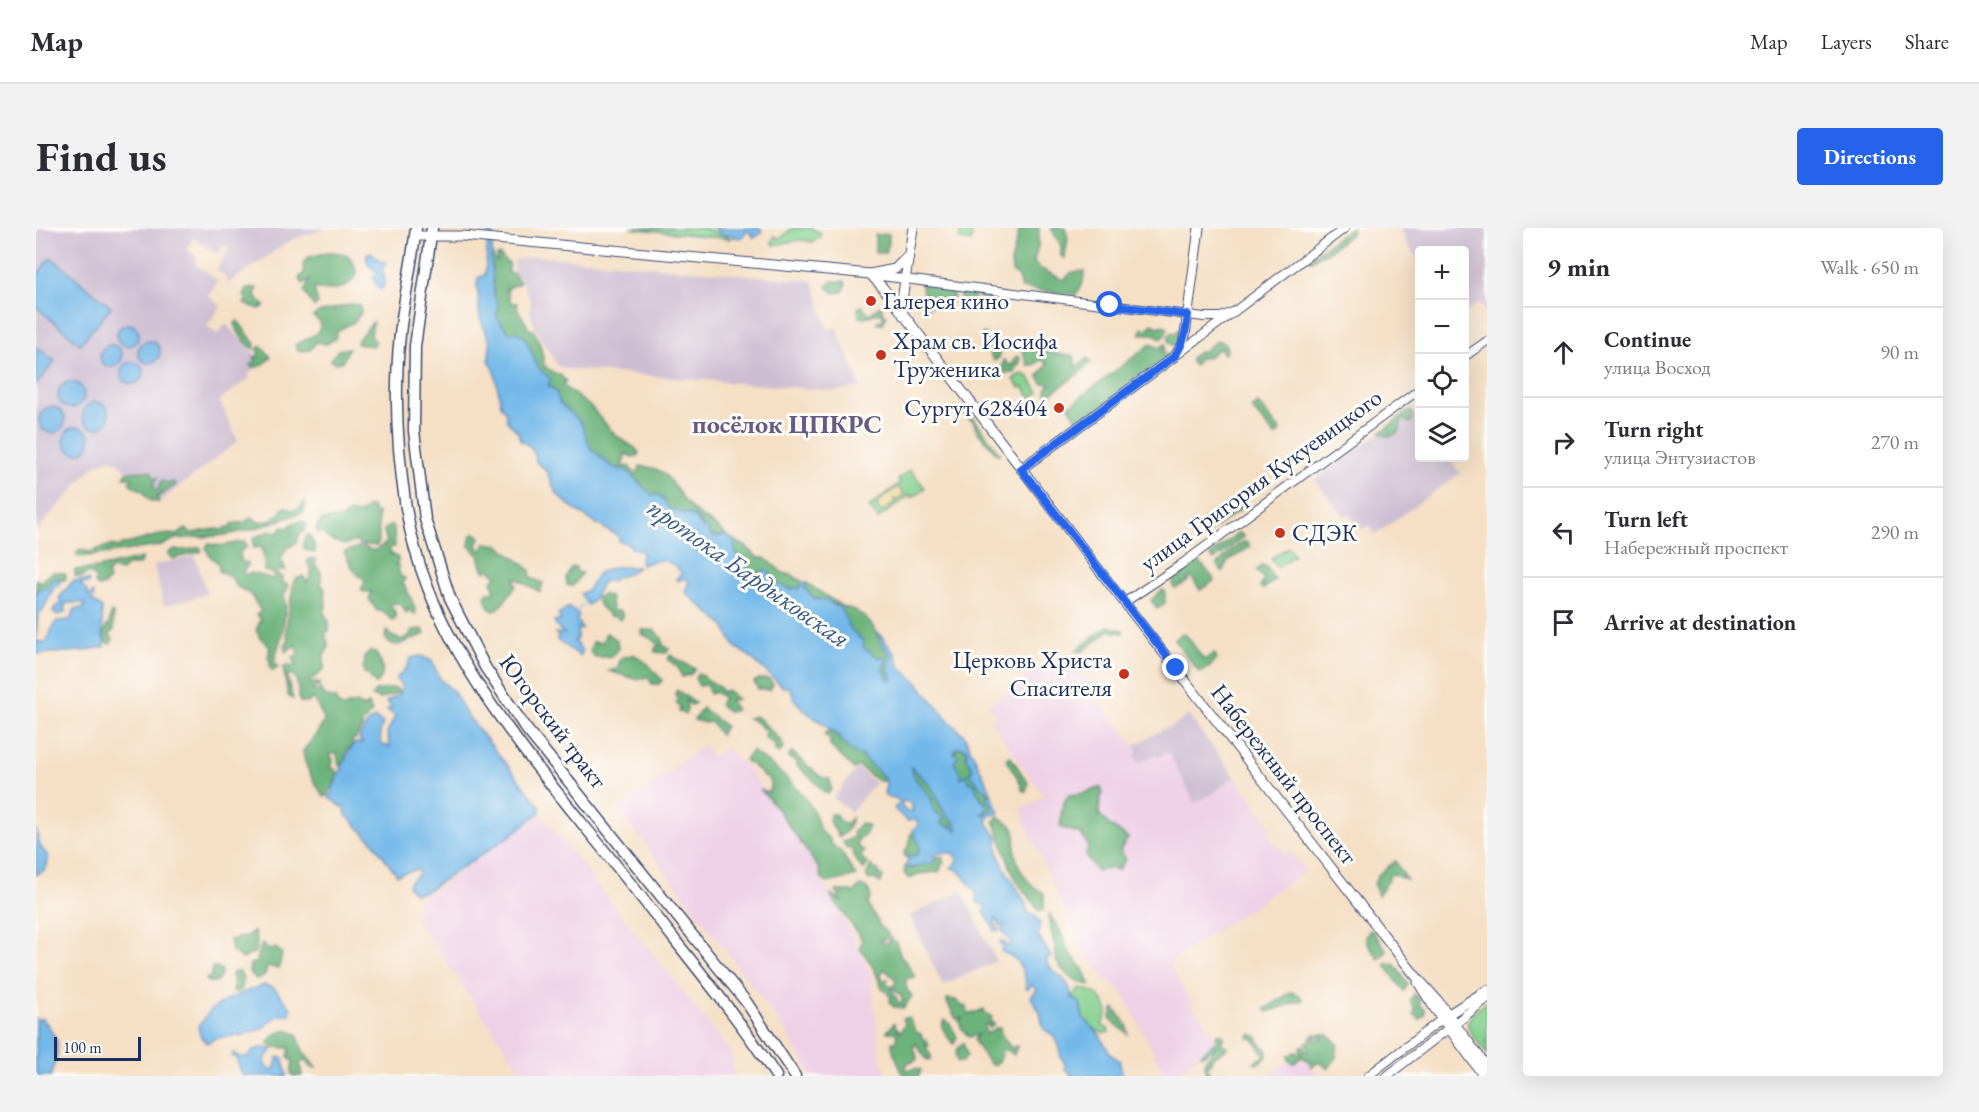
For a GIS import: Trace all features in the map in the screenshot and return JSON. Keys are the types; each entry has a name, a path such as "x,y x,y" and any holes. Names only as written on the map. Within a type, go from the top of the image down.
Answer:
{"main road":[{"path":"903,315 902,300 913,228"},
{"path":"1021,469 1175,356 1183,344 1199,228"},
{"path":"416,232 870,274 895,269 909,255"},
{"name":"Югорский тракт","path":"416,232 400,333 397,404 402,484 413,540 422,570 446,629 472,676 515,739 734,1015 776,1076"},
{"name":"Югорский тракт","path":"431,232 415,346 414,431 427,528 450,598 485,667 524,726 747,1003 795,1076"},
{"name":"Набережный проспект","path":"870,274 885,289 1021,469 1414,974 1423,992 1487,1066"},
{"path":"568,806 580,795"},
{"path":"1446,1017 1487,990"},
{"path":"1453,1026 1487,998"},
{"name":"Набережный проспект","path":"1453,1026 1484,1076"}],"street":[{"path":"1175,356 1345,228"},
{"path":"870,274 1212,318 1235,311"},
{"path":"1468,354 1487,341"},
{"name":"улица Григория Кукуевицкого","path":"1125,602 1179,566 1415,392"},
{"path":"1368,1076 1446,1017"},
{"path":"1387,1076 1453,1026"}],"shaded area":[{"path":"36,228 327,228 291,240 226,285 228,280 224,278 225,275 216,270 230,249 224,245 216,254 194,238 186,249 197,258 194,263 218,281 208,296 221,306 207,326 217,334 226,324 261,360 248,375 250,378 219,400 238,441 161,501 116,461 109,459 94,466 36,531"},
{"path":"1399,228 1487,228 1487,312 1480,302 1469,310 1469,246 1415,246 1415,255 1404,240 1406,238"},
{"path":"536,256 813,281 828,330 836,327 861,387 837,391 567,369 558,366 536,330 530,312 531,302 521,279 516,276 513,269 515,260"},
{"path":"1412,409 1415,413 1415,462 1451,462 1460,473 1372,537 1375,534 1369,525 1363,529 1349,514 1344,517 1315,480"},
{"path":"195,556 207,594 164,606 154,565"},
{"path":"1060,655 1067,655 1072,661 1115,723 1122,727 1138,753 1168,752 1196,803 1235,776 1273,828 1267,832 1277,846 1285,854 1290,850 1306,871 1173,960 1171,967 1192,1005 1217,1040 1174,1076 1166,1076 1123,993 1106,979 1084,952 1024,821 1022,809 1044,796 990,720 996,716 988,704"},
{"path":"1188,715 1235,776 1212,794 1195,803 1168,752 1158,757 1156,754 1139,763 1134,755 1138,753 1134,746 1176,724"},
{"path":"703,745 712,757 725,748 745,765 782,813 811,858 852,934 871,975 879,1051 886,1076 812,1076 781,1024 619,810"},
{"path":"857,768 875,783 851,812 833,798"},
{"path":"541,814 731,1052 734,1076 525,1076 416,919 418,901"},
{"path":"962,891 996,961 943,986 910,916"},
{"path":"1295,1056 1300,1062 1306,1059 1318,1076 1269,1076"}],"green space":[{"path":"630,228 705,228 730,237 730,239"},
{"path":"792,228 811,228 821,233 819,238 812,242 798,240 773,245 772,241 775,236 780,239"},
{"path":"961,228 973,228 971,242 959,240"},
{"path":"1020,228 1039,228 1034,261 1039,268 1064,280 1072,272 1085,271 1076,295 1021,288 1018,276 1012,272 1011,262"},
{"path":"1051,228 1065,228 1068,238 1065,258 1061,256 1061,246"},
{"path":"1353,228 1351,234 1323,255 1310,260 1311,257"},
{"path":"889,234 889,243 885,253 875,253 875,235"},
{"path":"328,252 348,256 357,274 349,284 338,289 314,288 318,304 314,307 304,292 310,279 303,284 299,278 304,273 303,264 307,258"},
{"path":"492,254 496,261 498,261 497,256 500,255 510,264 507,273 513,273 520,282 506,290 511,303 517,303 518,310 528,329 533,330 538,338 544,365 553,373 559,374 566,381 562,385 591,407 615,435 639,453 638,456 632,457 624,453 622,466 629,466 635,474 640,466 659,470 671,481 692,509 726,535 711,535 694,516 669,509 657,494 652,495 628,472 611,466 591,449 581,423 560,403 556,392 537,366 530,348 518,334 509,333 497,317 498,303 494,297"},
{"path":"832,281 845,281 843,292 834,293 827,287"},
{"path":"922,284 953,288 953,301 946,302 942,299 939,302 936,298 934,304 926,308 923,305 928,295 923,294"},
{"path":"257,288 255,296 265,306 260,309 244,304 247,299 244,296 247,289"},
{"path":"969,290 981,295 985,293 1004,295 1003,300 993,298 988,305 978,296 974,296 972,298 978,304 975,307 966,300 961,305 960,292 966,294"},
{"path":"352,304 360,305 361,313 354,322 337,331 335,339 326,344 316,342 310,350 298,351 295,345 316,334 320,328 319,321 313,317 317,313"},
{"path":"882,305 882,312 887,315 883,324 877,324 877,321 883,320 883,314 862,318 859,316 858,308 862,306 869,314"},
{"path":"238,321 255,344 254,349 239,334 235,323"},
{"path":"373,322 371,336 376,342 372,346 357,344 358,339"},
{"path":"1152,324 1168,328 1161,339 1154,334 1140,334 1142,328 1146,330"},
{"path":"1182,329 1180,345 1177,348 1169,343 1168,337"},
{"path":"984,333 999,348 999,358 994,361 981,335"},
{"path":"1217,340 1225,343 1227,350 1224,354 1219,348 1207,358 1199,358 1194,366 1191,357 1204,351"},
{"path":"1151,344 1159,348 1165,344 1162,352 1168,354 1167,357 1145,373 1136,376 1091,414 1077,419 1069,406"},
{"path":"261,346 271,357 263,365 253,368 250,365 256,361 254,357 259,356 257,349"},
{"path":"349,348 342,362 335,363 330,360 338,350"},
{"path":"1022,349 1074,356 1076,367 1088,358 1091,362 1052,393 1046,394 1046,389 1051,384 1042,383 1038,376 1048,363 1041,360 1033,366 1028,365"},
{"path":"1017,356 1020,358 1020,363 1015,373 1005,373 1002,366 1004,360 1010,366"},
{"path":"1021,374 1028,376 1039,392 1031,398 1023,386 1020,388 1013,379"},
{"path":"1258,404 1280,430 1275,436 1252,409"},
{"path":"963,409 970,412 1000,454 997,454 977,431 973,421 963,415"},
{"path":"1409,411 1413,413 1413,420 1409,423 1404,419 1400,430 1388,436 1380,433"},
{"path":"910,470 925,488 912,498 910,495 878,519 869,507 900,483 898,480"},
{"path":"127,472 152,472 153,477 158,478 153,484 155,489 159,489 162,481 174,482 176,485 157,497 159,502 149,499 143,491 133,486 129,482 133,479 131,477 124,477"},
{"path":"1235,498 1242,508 1203,536 1200,534 1205,531 1202,527 1206,521 1204,519 1211,516 1215,520 1220,517 1224,518 1233,502 1228,504"},
{"path":"305,502 304,512 257,528 226,535 175,539 163,545 145,548 80,557 76,554 80,549 89,552 111,545 119,547 158,536 177,535 186,529 191,533 215,529 226,530 225,527 231,529 231,524 245,522 252,517 259,522 269,521 281,513 282,508 298,509"},
{"path":"368,507 373,507 373,513 378,513 379,541 377,546 358,544 357,541 344,545 329,539 321,532 318,533 316,528 322,520 342,518 350,512 359,514"},
{"path":"302,521 307,524 304,531 299,535 297,542 286,549 281,559 286,570 279,570 277,573 282,577 282,583 287,584 288,587 284,595 286,606 282,635 274,661 278,667 273,671 269,666 271,662 268,658 270,647 260,638 256,630 261,619 256,615 261,611 250,594 236,586 233,579 219,571 219,564 209,555 206,547 209,544 224,546 245,542 247,547 241,550 240,555 242,562 248,563 243,571 245,575 252,573 274,579 274,574 264,571 261,547 254,548 253,538 270,531 277,533 283,527 288,528 293,523"},
{"path":"391,525 394,528 395,547 390,547 390,553 398,558 395,564 398,565 400,576 405,578 403,584 416,610 415,614 408,606 406,613 401,604 392,603 396,618 393,620 381,611 377,611 369,599 372,592 361,590 366,580 355,572 344,552 362,546 370,550 378,549 387,543 384,530"},
{"path":"1239,532 1244,537 1214,560 1210,555"},
{"path":"475,533 480,537 477,546 482,551 486,543 499,545 530,570 531,578 543,583 540,592 514,577 516,586 500,607 494,611 489,608 485,598 487,592 495,592 492,581 497,576 489,569 485,572 479,555 469,546 470,537"},
{"path":"307,535 310,535 316,550 314,553 304,549 303,543"},
{"path":"734,540 748,548 757,557 765,558 783,573 792,575 803,582 799,589 793,590 772,582 770,573 751,572 737,555"},
{"path":"1243,542 1248,543 1250,547 1228,561 1223,572 1217,565"},
{"path":"200,547 202,551 173,559 168,554 172,550"},
{"path":"1288,547 1294,555 1277,568 1271,559"},
{"path":"142,558 139,565 128,565 121,571 112,569 107,574 109,579 105,585 98,587 95,584 95,576 88,573 81,577 75,576 75,570 98,568"},
{"path":"310,558 316,559 315,565 321,572 321,584 325,589 324,612 329,622 329,631 325,633 329,647 324,655 324,670 310,681 310,683 320,685 312,690 317,692 320,689 325,697 335,698 342,707 356,703 363,707 368,704 372,712 362,723 362,728 355,739 352,740 343,764 339,766 337,753 330,754 333,760 332,766 329,767 338,773 334,787 324,797 308,769 303,751 319,731 324,719 312,698 308,703 300,702 296,679 291,674 287,676 293,699 288,696 283,667 289,664 290,668 296,665 293,657 298,655 296,644 286,652 284,646 288,641 286,629 294,580 303,576 307,582 309,580 312,570 307,562"},
{"path":"1199,561 1215,580 1200,590 1191,576 1187,582 1176,588 1173,587 1173,581"},
{"path":"1266,566 1275,580 1263,589 1260,587 1264,580 1257,570"},
{"path":"576,567 576,572 582,573 573,586 567,585 566,578 571,568"},
{"path":"53,572 64,573 65,580 55,578 47,587 36,593 36,579 40,582"},
{"path":"807,583 843,607 860,613 867,619 892,657 889,672 893,679 888,679 882,672 882,667 886,663 884,657 877,657 863,647 846,624 842,610 829,601 815,599 804,587"},
{"path":"1162,590 1165,591 1165,603 1157,609 1151,600"},
{"path":"603,594 611,598 612,611 620,611 623,615 620,620 615,616 611,617 599,605 597,598"},
{"path":"111,612 113,613 114,630 110,634 113,640 110,644 106,642 104,632 109,624"},
{"path":"1108,626 1123,630 1123,633 1109,631 1083,651 1076,650"},
{"path":"423,629 425,634 398,645 389,643 385,638 386,631 401,640 409,636 412,630"},
{"path":"642,630 654,630 662,638 663,645 669,649 666,653 655,652 655,648 659,646 642,634"},
{"path":"606,633 617,640 618,649 611,657 595,657 590,652 593,642 602,642"},
{"path":"1183,633 1204,660 1214,653 1217,658 1209,668 1199,672 1174,640"},
{"path":"370,651 376,653 382,669 381,677 376,684 371,680 370,675 364,673 364,657"},
{"path":"634,654 648,664 662,680 659,684 652,684 648,677 638,680 609,671 617,669 621,658"},
{"path":"670,655 695,669 691,674 682,677 678,667 668,660"},
{"path":"698,673 719,687 722,692 727,690 737,699 730,701 736,710 729,712 719,705 723,697 715,692 710,694 706,685 699,686 695,678"},
{"path":"759,679 769,679 773,684 770,690 758,689 754,682"},
{"path":"396,688 400,692 380,699 372,696 375,691"},
{"path":"677,690 695,703 691,705 686,701 685,714 679,712 680,707 676,703"},
{"path":"702,708 725,726 720,735 711,722 694,720"},
{"path":"755,716 782,741 783,749 779,753 775,751 775,745 764,737 765,731 748,718"},
{"path":"827,731 832,732 872,765 886,781 878,781 858,766 854,769 830,746 830,740 824,734"},
{"path":"956,748 968,750 966,757 973,769 969,773 981,787 990,793 993,810 983,815 981,812 985,802 966,775 961,779 954,763"},
{"path":"752,751 783,775 803,796 811,807 819,830 841,852 856,876 828,883 821,879 819,869 776,807 761,790 769,792 771,784 769,778 763,777 745,760"},
{"path":"792,752 821,777 830,779 831,789 828,794 822,791 796,765 796,762 788,757"},
{"path":"1010,756 1028,783 1026,792 1022,790 1018,778 1006,759"},
{"path":"911,766 929,784 942,809 954,820 958,830 956,832 941,823 928,797 911,773"},
{"path":"1101,787 1103,793 1099,814 1107,823 1128,838 1120,850 1126,859 1118,870 1112,868 1097,871 1086,856 1088,845 1081,834 1060,827 1063,806 1069,795"},
{"path":"830,814 835,814 841,823 847,823 851,818 848,829 839,837 829,821"},
{"path":"998,816 1014,829 1019,867 1032,885 1044,893 1044,910 1039,911 1015,877 994,821"},
{"path":"861,823 869,826 866,833 858,840 857,846 864,851 861,857 868,864 863,870 854,857 852,849 846,847 843,842 854,837 853,832"},
{"path":"914,833 920,845 919,852 914,856 906,857 904,854 910,843 910,835"},
{"path":"937,856 944,858 944,863 941,864 938,872 919,874 912,878 908,878 904,873 905,868 913,869"},
{"path":"1395,861 1407,880 1392,874 1378,895 1374,885 1377,876"},
{"path":"871,865 873,869 880,872 878,875 883,876 881,883 874,879 869,880 866,876"},
{"path":"861,886 868,889 871,897 868,904 888,936 885,940 880,940 882,943 888,943 891,937 892,941 896,942 901,957 915,977 906,979 906,988 912,996 904,1008 894,1007 889,1002 891,998 882,989 873,968 860,949 862,940 830,894 841,901 836,891 853,893","holes":["884,969 895,979 896,983 892,987 902,997 902,1003 899,1003 890,986 886,984 888,979 883,980 881,975"]},
{"path":"1049,914 1061,932 1068,951 1081,966 1091,985 1070,977 1056,961"},
{"path":"1372,930 1387,951 1379,959 1368,944 1366,936"},
{"path":"254,931 257,943 255,952 243,959 232,951 230,940 246,936"},
{"path":"262,944 269,950 276,948 282,953 279,968 267,967 264,975 256,979 249,972 250,964 258,962 257,955"},
{"path":"1394,964 1408,984 1404,991 1385,965"},
{"path":"212,967 221,969 221,976 216,982 207,982 206,979 211,977"},
{"path":"239,971 243,978 242,989 237,992 232,991 234,988 232,973"},
{"path":"1079,988 1098,995 1103,1002 1108,1012 1102,1025 1109,1032 1102,1033 1093,1028 1083,1017 1080,1003 1072,997"},
{"path":"1291,992 1299,995 1303,1000 1268,1012 1265,1009"},
{"path":"1414,994 1425,1009 1425,1014 1420,1020 1414,1014 1415,1009 1410,1001"},
{"path":"947,999 956,1000 962,1006 967,1007 968,1015 984,1009 983,1012 992,1017 990,1021 994,1024 989,1028 988,1024 984,1026 986,1034 1000,1028 1001,1034 1011,1048 1017,1046 1014,1055 1001,1049 1002,1056 995,1065 991,1065 974,1040 978,1035 969,1037 962,1029 959,1021 963,1018 956,1019"},
{"path":"1487,1002 1487,1054 1470,1032 1468,1021 1477,1009"},
{"path":"1114,1008 1127,1025 1128,1034 1110,1019"},
{"path":"909,1017 916,1032 921,1034 922,1039 927,1040 929,1046 925,1045 931,1056 931,1059 927,1060 916,1044 913,1048 917,1059 909,1062 906,1070 916,1068 921,1070 919,1076 904,1076 901,1073 892,1046 892,1042 897,1042 896,1032 887,1032 894,1023 901,1032 905,1023 903,1018"},
{"path":"944,1020 950,1024 957,1037 954,1044 942,1027"},
{"path":"286,1030 297,1034 303,1051 316,1068 310,1067 304,1059 300,1064 302,1076 293,1076 291,1073 293,1062 288,1057 290,1048 273,1047 268,1043 276,1034"},
{"path":"1217,1034 1222,1034 1224,1038 1221,1042 1228,1047 1211,1059 1212,1063 1207,1066 1212,1076 1205,1076 1205,1060 1218,1045 1203,1055 1201,1054 1217,1040"},
{"path":"1252,1034 1258,1037 1259,1043 1267,1049 1265,1059 1256,1064 1254,1063 1265,1055 1252,1037 1249,1039"},
{"path":"1315,1034 1327,1034 1338,1044 1336,1057 1329,1068 1322,1063 1317,1063 1312,1067 1309,1061 1302,1057 1294,1063 1289,1061 1288,1056 1295,1052 1301,1053 1300,1047 1304,1045 1306,1051 1309,1050 1306,1043 1311,1039 1322,1039 1322,1036 1311,1037"},
{"path":"963,1043 967,1056 962,1062 957,1062 957,1051"}],"sand":[{"path":"898,487 904,494 897,500 894,499 894,503 885,510 880,511 877,503"}],"water":[{"name":"протока Бардыковская","path":"489,228 494,228 491,257 494,296 498,303 497,317 509,333 521,334 525,338 538,367 551,379 548,385 556,392 560,403 581,423 591,449 611,466 621,470 625,469 652,495 657,494 664,500 669,509 694,516 703,528 709,529 709,534 715,537 726,535 734,540 737,555 751,572 760,573 765,570 770,573 772,582 792,590 795,587 799,589 803,582 807,583 804,588 815,599 829,601 839,606 851,629 858,635 858,638 864,640 863,647 877,657 887,658 882,671 886,673 888,679 893,679 888,670 891,657 880,640 878,632 896,655 899,666 917,682 964,735 999,813 989,816 987,823 998,838 997,847 1000,857 1028,913 1033,914 1040,923 1038,935 1051,957 1046,959 1048,965 1067,983 1072,997 1080,1003 1083,1017 1100,1036 1111,1055 1119,1060 1123,1076 1070,1076 1071,1073 1065,1070 1059,1045 1054,1036 1043,1028 1040,1012 1031,997 1037,990 1032,985 1026,988 1020,966 1011,956 1001,951 1004,946 1000,941 1011,946 1012,944 1002,930 1005,925 1001,926 995,918 995,923 1000,930 995,931 984,911 986,906 977,902 976,892 957,869 951,868 957,862 957,858 952,853 935,853 934,855 937,856 932,864 905,868 909,860 906,857 914,856 919,852 920,845 912,830 919,825 916,820 907,821 894,809 901,805 905,811 912,812 912,805 907,801 900,803 896,798 886,797 885,781 879,772 803,709 792,695 790,687 783,687 749,656 735,647 723,625 685,592 689,581 685,578 677,581 676,579 682,573 677,568 663,560 641,565 640,558 643,555 640,550 619,541 618,535 585,516 556,492 547,472 536,462 535,454 520,440 518,432 507,421 506,412 501,405 494,369 489,360 490,342 480,318 477,285 478,278 485,275","holes":["956,748 968,749 966,757 973,769 969,773 981,787 990,793 987,797 992,810 985,815 982,813 985,813 987,806 975,785 969,782 966,775 961,778 961,772 954,763 958,756 954,753","911,767 932,789 946,814 954,821 958,829 956,831 951,824 951,828 941,823 944,818 934,811 930,797 914,777"]},
{"path":"714,228 761,228 762,233 754,238 750,232 746,232 741,238 733,237 731,234 724,236"},
{"path":"371,252 380,261 386,262 382,270 385,277 383,288 380,290 373,278 378,272 367,260 367,254"},
{"path":"51,257 111,307 80,344 36,307 36,276"},
{"path":"128,324 136,327 139,335 136,343 128,346 120,343 117,335 120,327"},
{"path":"149,341 157,344 160,352 157,360 149,363 141,360 138,352 141,344"},
{"path":"111,345 119,348 122,356 119,364 111,367 103,364 100,356 103,348"},
{"path":"36,347 55,361 36,385"},
{"path":"132,362 140,365 143,373 140,381 132,384 124,381 121,373 124,365"},
{"path":"71,382 80,386 84,395 80,404 71,408 62,404 58,395 62,386"},
{"path":"96,402 105,406 109,415 105,424 96,428 87,424 83,415 87,406"},
{"path":"52,407 61,411 65,420 61,429 52,433 43,429 39,420 43,411"},
{"path":"77,427 86,431 90,440 86,449 77,453 68,449 64,440 68,431"},
{"path":"614,567 638,567 630,573 614,578 613,582 603,581 593,601 588,605 580,594 588,590 598,573"},
{"path":"55,578 61,580 59,585 54,587 43,610 38,614 36,640 36,593 47,587"},
{"path":"88,580 89,583 80,584 87,591 88,596 93,593 94,597 91,600 102,608 105,647 36,654 36,640 41,643 47,641 57,621 70,620 75,609 83,608 85,603 67,603 64,607 66,612 58,615 53,613 54,608 61,604 59,598 73,581"},
{"path":"569,607 579,615 577,620 582,629 578,628 577,639 574,641 583,651 580,656 557,640 558,636 555,633 564,634 554,621 561,620 558,614"},
{"path":"421,656 432,661 440,679 454,692 466,714 540,806 540,812 510,836 425,892 414,893 408,886 410,881 419,874 418,869 397,875 373,842 346,815 345,809 329,798 349,751 355,743 362,743 359,738 368,722 375,718 383,723 380,731 381,744 390,747 387,733 395,716 387,710 392,707 386,702 400,694 402,686 396,679 407,667 411,658"},
{"path":"36,829 40,845 48,855 48,859 46,869 36,875"},
{"path":"264,985 274,988 291,1008 290,1014 278,1016 261,1029 244,1035 216,1038 207,1043 200,1035 198,1026 210,1011 229,999"},
{"path":"36,1018 39,1020 43,1018 57,1041 57,1055 51,1076 36,1076"},
{"path":"260,1048 273,1049 265,1059 265,1066 272,1071 277,1057 283,1058 287,1076 243,1076 236,1059 232,1056 233,1053 238,1057 249,1057 252,1052"}],"waterway":[{"path":"574,612 587,602"}],"place":[{"name":"Галерея кино","path":"871,301"},
{"name":"Храм св. Иосифа Труженика","path":"881,355"},
{"name":"Сургут 628404","path":"1059,408"},
{"name":"СДЭК","path":"1280,533"},
{"name":"Церковь Христа Спасителя","path":"1124,674"}],"district":[{"name":"посёлок ЦПКРС","path":"787,424"}],"route":[{"path":"1110,305 1188,315 1183,344 1175,356 1021,469 1176,668"}]}
